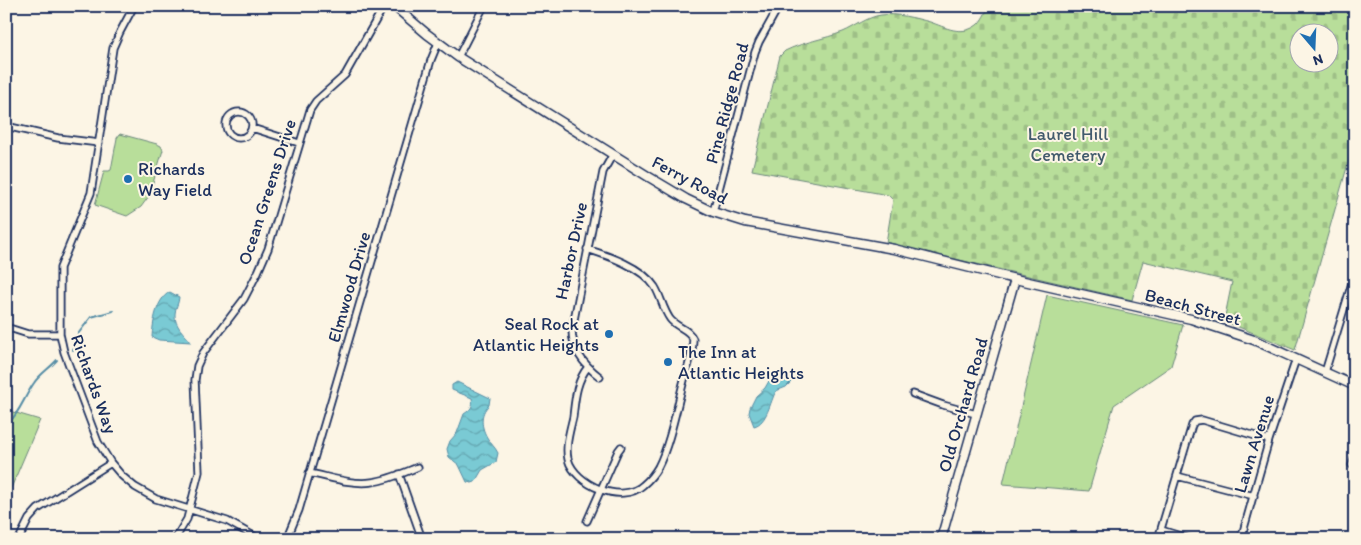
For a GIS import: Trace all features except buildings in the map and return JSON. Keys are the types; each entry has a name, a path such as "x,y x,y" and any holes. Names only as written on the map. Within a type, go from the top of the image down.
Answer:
{"main road":[{"name":"Ferry Road","path":"394,6 438,43 458,57 686,199 713,212 745,222 894,249 1015,279"},
{"name":"Beach Street","path":"1015,279 1203,322 1247,337 1355,386"},
{"name":"Old Orchard Road","path":"941,539 1015,279"}],"street":[{"name":"Richards Way","path":"134,6 113,48 90,198 60,268 60,334 67,360 92,428 111,462 128,482 156,500 227,521 259,539"},
{"name":"Ocean Greens Drive","path":"175,539 186,523 200,466 195,380 197,366 203,353 244,299 258,272 268,249 299,143 312,107 318,99 345,75 384,6"},
{"path":"458,57 484,6"},
{"name":"Pine Ridge Road","path":"713,212 755,52 779,6"},
{"name":"Elmwood Drive","path":"287,539 299,510 431,60 438,43"},
{"path":"243,112 250,118 252,128 246,136 237,138 229,134 226,122 228,117 234,113 243,112"},
{"path":"6,126 58,138 99,143"},
{"path":"252,128 299,143"},
{"name":"Harbor Drive","path":"600,377 588,367 578,353 572,330 603,172 613,154"},
{"path":"587,249 614,258 644,276 656,288 671,320 691,334 693,338 690,358 666,442 654,473 639,489 623,494 601,489 578,475 572,466 568,456 568,446 580,379 588,367"},
{"path":"1325,372 1355,273"},
{"path":"6,327 28,334 60,334"},
{"name":"Lawn Avenue","path":"1241,539 1269,440 1296,359"},
{"path":"913,394 976,414"},
{"path":"1158,539 1192,425 1196,420 1202,420 1269,440"},
{"path":"587,521 621,447"},
{"path":"1352,465 1355,455"},
{"path":"19,539 29,520 38,509 111,462"},
{"path":"310,472 360,483 378,481 418,467"},
{"path":"399,474 422,539"},
{"path":"1177,476 1254,496"},
{"path":"1161,530 1190,539"}],"green space":[{"name":"Laurel Hill Cemetery","path":"989,6 1355,6 1355,139 1295,350 1224,321 1232,282 1143,261 1132,300 886,243 893,200 888,195 752,170 780,56 785,51 843,32 866,20 881,15 906,16 959,31 971,29 982,19"},
{"name":"Richards Way Field","path":"120,134 157,144 163,150 149,196 141,207 127,216 95,205 104,171 111,170 117,138"},
{"path":"1047,295 1183,325 1171,366 1114,405 1089,491 1003,484"},
{"path":"6,410 40,420 6,500"}],"water":[{"path":"170,292 179,297 175,312 176,322 191,342 159,340 152,337 154,318 158,306 165,295"},
{"path":"780,375 788,375 792,381 786,387 776,391 765,417 754,426 749,413 756,396 765,388 769,381"},
{"path":"457,382 490,398 482,421 488,439 498,453 496,462 482,470 475,482 472,483 467,482 459,465 449,457 447,449 450,441 457,433 464,414 472,406 472,398 452,390 452,385"}],"waterway":[{"path":"73,350 78,334 91,317 113,311"},
{"path":"6,426 15,416 36,380 57,360"}],"place":[{"name":"Richards Way Field","path":"128,179"},
{"name":"Seal Rock at Atlantic Heights","path":"609,334"},
{"name":"The Inn at Atlantic Heights","path":"668,362"}]}
